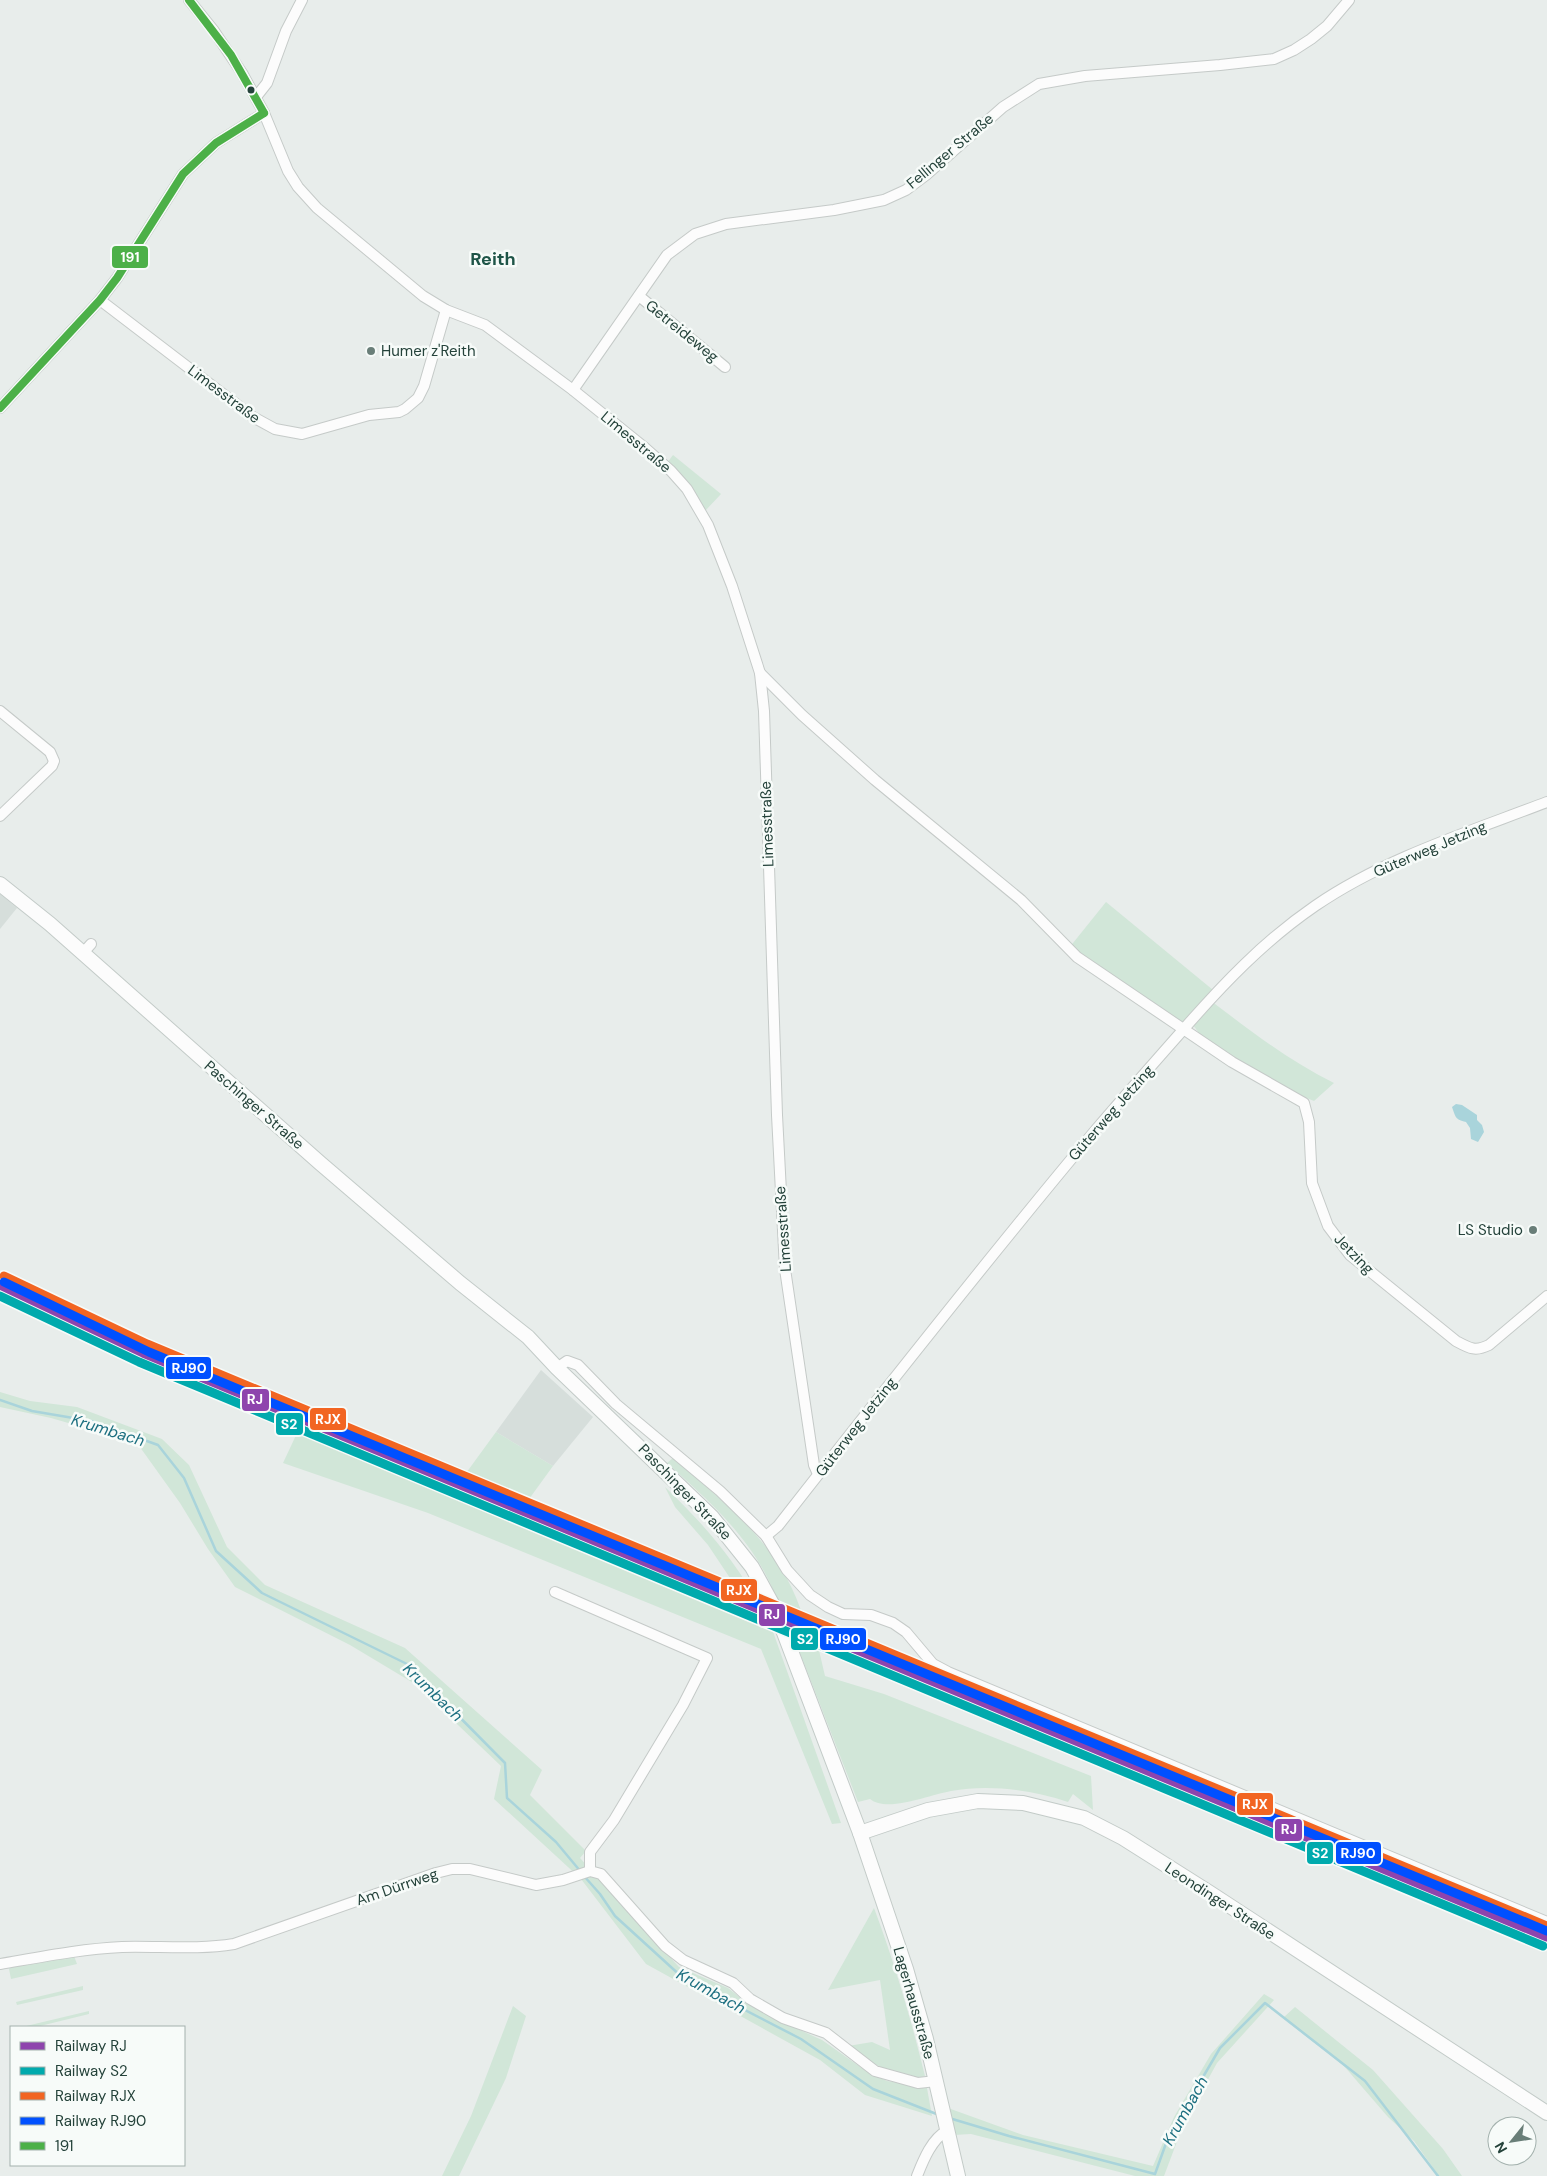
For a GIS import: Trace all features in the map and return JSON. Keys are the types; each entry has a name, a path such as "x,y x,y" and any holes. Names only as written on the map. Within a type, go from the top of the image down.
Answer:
{"street":[{"name":"Limesstraße","path":"189,0 230,55 256,97 288,171 305,197 423,296 446,310 485,325 574,390 666,467 695,501 708,525 726,570 760,673 764,711 777,1115 785,1269 814,1465 818,1474"},
{"path":"256,97 267,83 286,31 302,0"},
{"name":"Fellinger Straße","path":"574,390 667,255 686,239 704,230 726,224 866,205 884,200 906,190 1002,107 1039,84 1086,76 1220,66 1274,59 1312,39 1327,26 1349,0"},
{"path":"0,408 100,300 133,255 166,197 183,174 216,143 264,113"},
{"name":"Getreideweg","path":"639,296 725,367"},
{"name":"Limesstraße","path":"100,300 253,417 275,429 293,434 314,432 370,416 399,412 414,404 424,386 446,310"},
{"path":"760,673 802,715 875,780 1021,900 1077,957 1183,1030"},
{"path":"0,711 50,752 54,761 52,766 0,816"},
{"name":"Güterweg Jetzing","path":"766,1536 778,1526 995,1252 1122,1098 1213,995 1249,958 1283,929 1317,904 1358,880 1403,858 1547,802"},
{"name":"Paschinger Straße","path":"0,873 50,924"},
{"name":"Paschinger Straße","path":"0,884 50,924 87,948 166,1029 460,1283 487,1312 522,1344 557,1368 712,1517 752,1567 764,1586 781,1624 860,1834"},
{"name":"Jetzing","path":"1183,1030 1232,1062 1304,1103 1309,1122 1312,1182 1328,1226 1350,1255 1456,1341 1471,1350 1480,1350 1490,1345 1547,1296"},
{"path":"557,1368 567,1361 578,1365 616,1404 720,1492 766,1536 787,1570 814,1598 843,1614 872,1615 894,1623 906,1632 927,1658 940,1668 1547,1922"},
{"path":"555,1592 707,1658 679,1713 614,1820 590,1852 590,1870 601,1874 665,1946 683,1960 733,1983 750,1999 783,2018 826,2033 875,2071 918,2083 936,2081"},
{"name":"Leondinger Straße","path":"860,1834 928,1810 978,1801 1023,1803 1084,1818 1123,1838 1202,1888 1547,2113"},
{"name":"Lagerhausstraße","path":"860,1834 906,1969 936,2081 958,2176"},
{"name":"Am Dürrweg","path":"0,1964 93,1949 214,1947 234,1944 452,1869 470,1869 536,1885 550,1884 590,1870"},
{"path":"917,2176 934,2142 940,2135 944,2119"}],"shaded area":[{"path":"0,894 17,908 0,929"},
{"path":"541,1370 593,1417 553,1466 496,1432"}],"green space":[{"path":"673,455 721,494 705,511 667,463"},
{"path":"1106,902 1213,990 1183,1022 1176,1022 1069,948"},
{"path":"1211,1001 1286,1055 1334,1083 1314,1101 1275,1085 1202,1037 1193,1025"},
{"path":"0,1392 30,1401 77,1407 162,1439 189,1465 227,1547 265,1585 405,1648 542,1770 530,1795 586,1851 580,1858 679,1967 728,1988 747,2003 780,2021 822,2040 866,2071 887,2081 927,2088 932,2116 865,2095 820,2060 646,1964 581,1879 494,1799 501,1766 415,1684 350,1645 235,1587 208,1549 180,1503 137,1443 51,1418 0,1407"},
{"path":"298,1431 771,1626 841,1823 832,1824 761,1649 428,1513 283,1463"},
{"path":"496,1432 553,1466 524,1506 461,1480"},
{"path":"673,1458 733,1511 768,1549 795,1594 804,1620 783,1614 757,1559 709,1501 667,1463"},
{"path":"665,1487 692,1514 728,1556 759,1604 742,1596 708,1545 675,1507"},
{"path":"793,1635 818,1646 825,1676 884,1694 1091,1776 1093,1810 1073,1794 1068,1802 1025,1791 995,1788 951,1791 897,1804 877,1803 870,1799 858,1802"},
{"path":"874,1908 902,1992 925,2076 917,2078 896,2074 874,2064 848,2046 872,2042 890,2050 880,1980 828,1990"},
{"path":"74,1956 77,1964 11,1979 9,1969 11,1966"},
{"path":"83,1986 83,1990 17,2005 16,2002"},
{"path":"1264,1994 1274,2000 1217,2063 1184,2123 1164,2176 1135,2176 971,2134 954,2135 948,2108 1023,2135 1153,2166 1174,2117 1211,2054"},
{"path":"513,2006 526,2016 506,2078 459,2176 442,2176 471,2116"},
{"path":"1295,2007 1373,2070 1443,2149 1462,2176 1439,2176 1414,2141 1388,2117 1344,2066 1283,2018"},
{"path":"89,2011 89,2014 40,2026 26,2026"}],"water":[{"path":"1456,1104 1462,1105 1477,1115 1477,1120 1482,1125 1484,1132 1478,1142 1471,1139 1470,1128 1466,1122 1455,1116 1452,1107"}],"waterway":[{"name":"Krumbach","path":"0,1400 32,1411 91,1421 158,1445 184,1478 216,1551 262,1593 407,1664 505,1763 507,1798 556,1842 581,1872"},
{"name":"Krumbach","path":"584,1876 600,1894 615,1916 683,1978 801,2039 873,2089 939,2115"},
{"name":"Krumbach","path":"949,2118 1009,2136 1155,2174 1169,2135 1220,2048 1265,2003 1365,2081 1438,2176"}],"rail line":[{"name":"RJX","path":"4,1276 147,1344 1547,1926"},
{"name":"RJ90","path":"4,1282 149,1352 1547,1931"},
{"name":"RJ","path":"0,1285 143,1353 1547,1937"},
{"name":"S2","path":"0,1296 139,1362 1543,1946"}],"transit line":[{"name":"191","path":"189,0 231,55 264,113"},
{"name":"191","path":"0,408 100,300 117,278 183,174 216,143 264,113"}],"place":[{"name":"Humer z'Reith","path":"371,351"},
{"name":"LS Studio","path":"1533,1230"}],"district":[{"name":"Reith","path":"493,259"}]}
